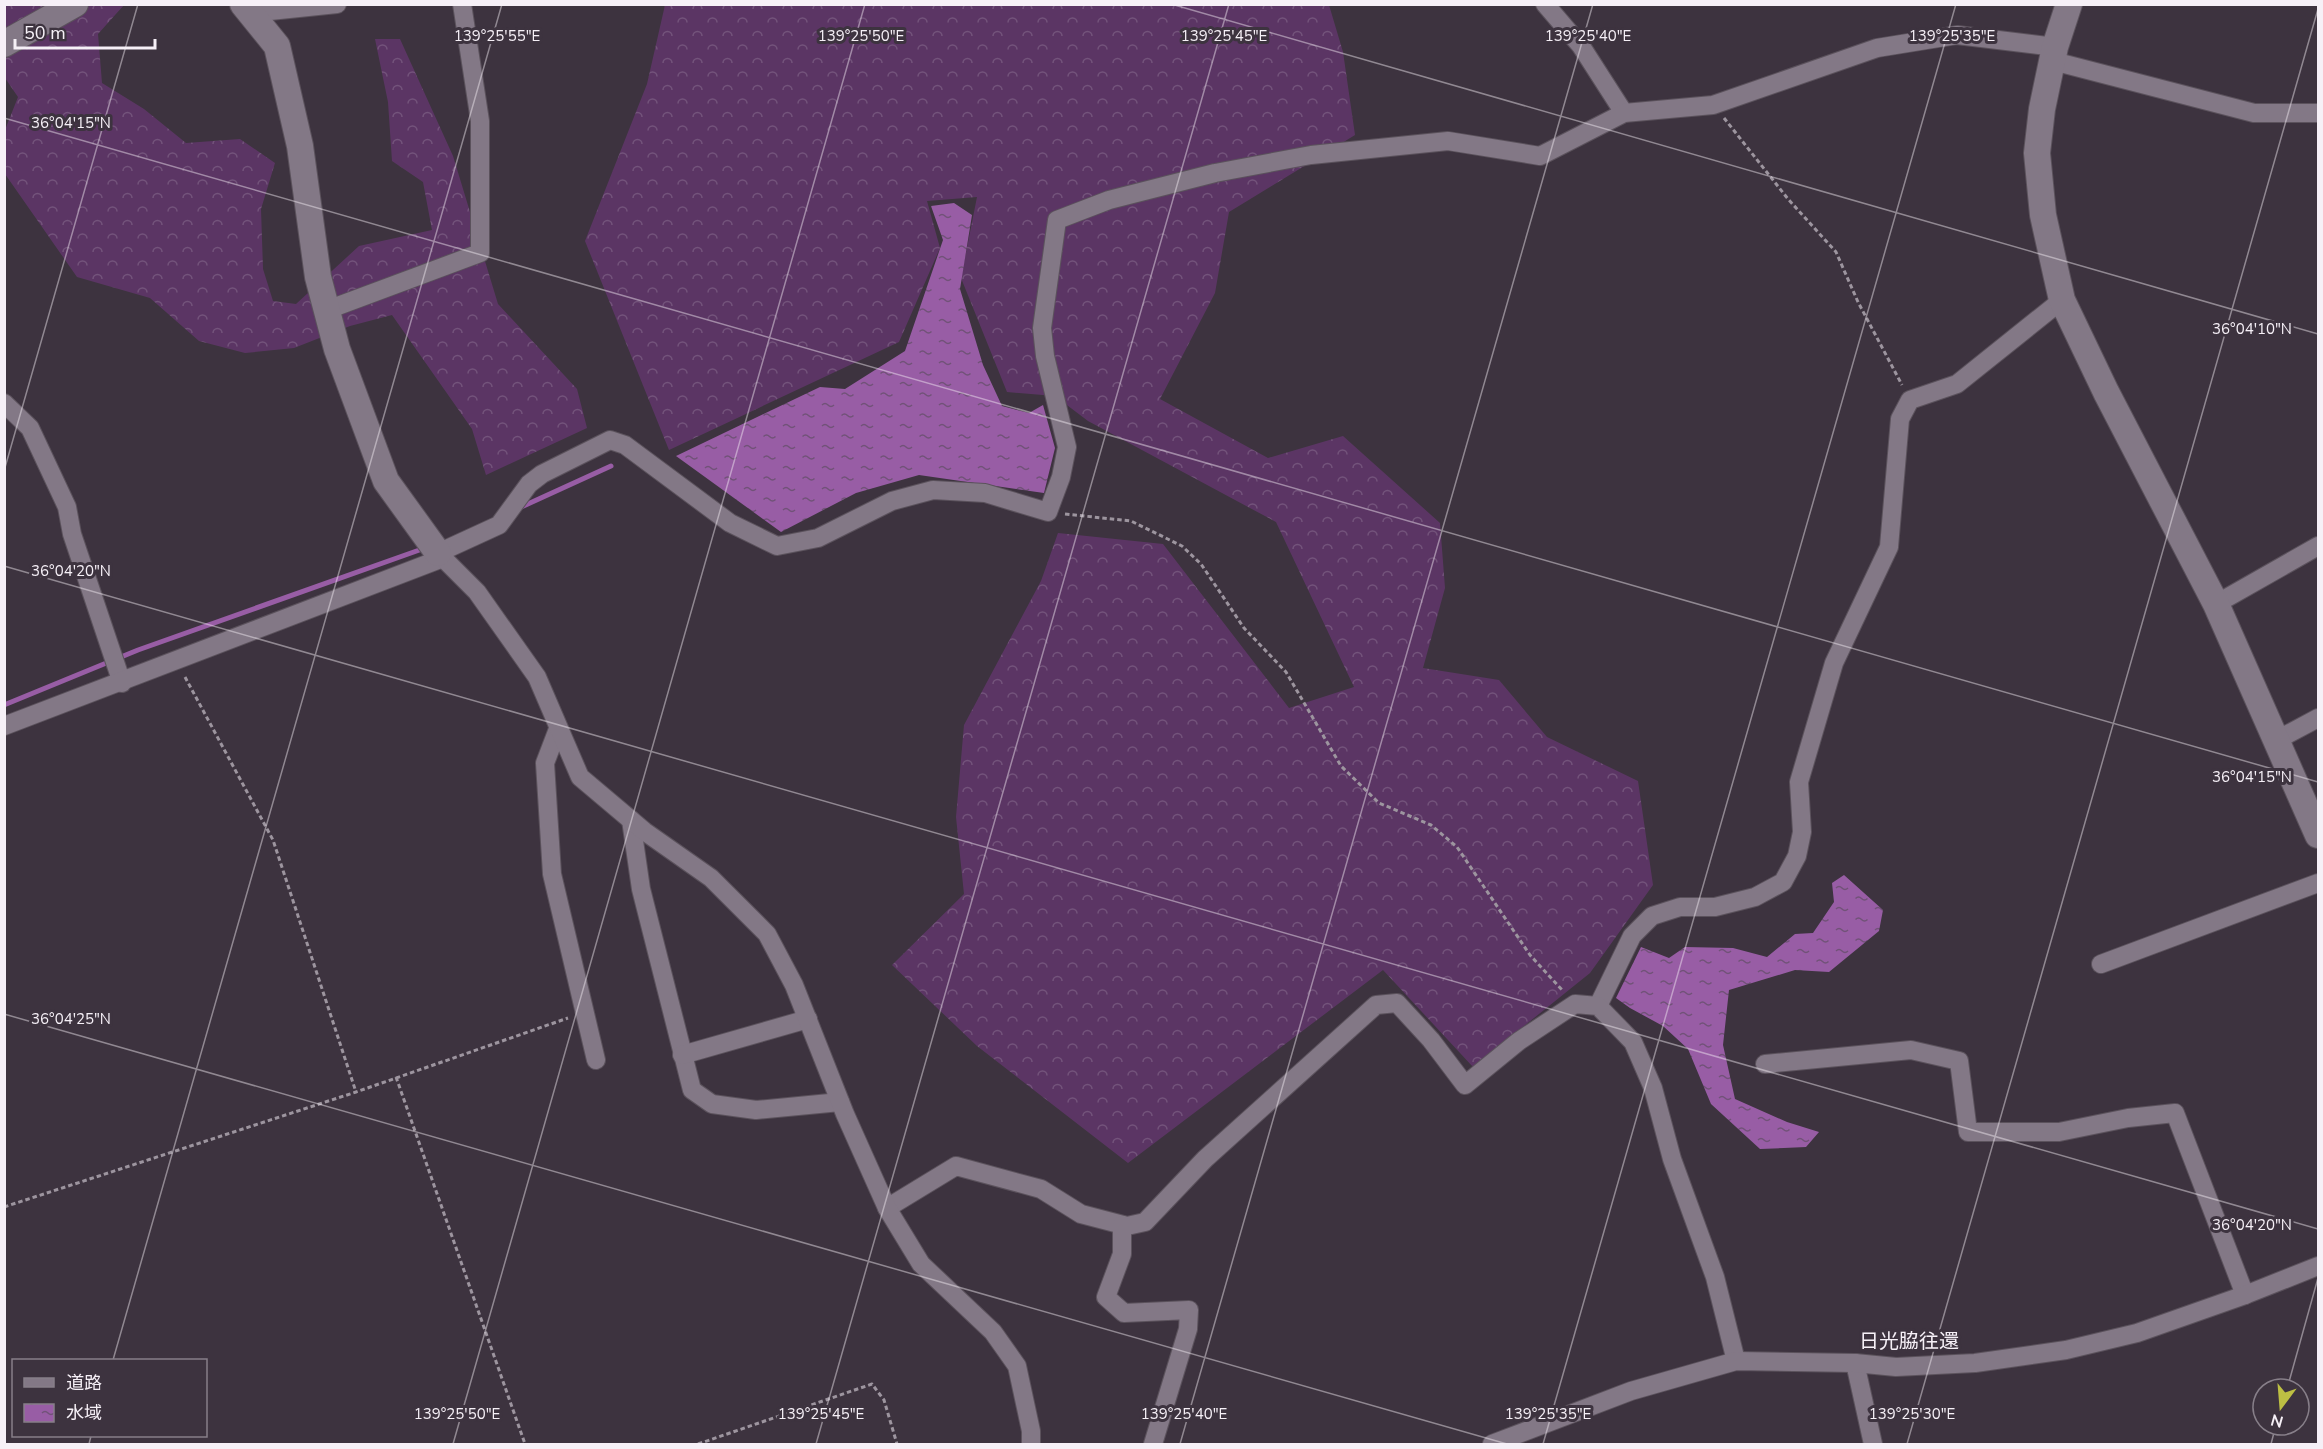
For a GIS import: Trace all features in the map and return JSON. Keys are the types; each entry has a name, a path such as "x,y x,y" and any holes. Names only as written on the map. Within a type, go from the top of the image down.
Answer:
{"street":[{"path":"4,44 75,4"},
{"path":"247,8 337,4"},
{"path":"327,310 480,253 480,121 462,4"},
{"path":"1545,4 1581,46 1624,113"},
{"path":"2069,4 2054,54 2042,109 2037,153 2043,215 2062,300 2106,392 2216,604 2275,741 2319,835"},
{"path":"247,8 277,46 300,146 318,277 337,349 386,482 441,556 477,592 506,629 537,677 580,777 631,820 711,878 767,934 794,985 840,1102 887,1208 921,1264 993,1332 1017,1366 1031,1431 1031,1444"},
{"path":"4,726 177,662 441,556 498,525 529,484 542,474 610,441 625,445 730,524 777,546 818,538 892,501 933,490 985,493 1048,512 1061,477 1067,447 1045,356 1042,328 1057,220 1109,200 1215,174 1311,155 1448,141 1540,156 1624,113 1713,105 1877,48 1957,35 2054,54 2254,113 2319,112"},
{"path":"1598,1006 1632,936 1652,916 1680,907 1715,907 1755,897 1783,882 1797,856 1802,832 1800,782 1834,663 1889,547 1900,419 1910,400 1957,384 2062,300"},
{"path":"4,403 30,428 67,507 72,534 122,683"},
{"path":"2216,604 2319,546"},
{"path":"2275,741 2319,718"},
{"path":"558,729 545,763 552,874 596,1060"},
{"path":"631,820 641,889 692,1090 712,1104 756,1110 840,1102"},
{"path":"2101,964 2319,883"},
{"path":"887,1208 956,1166 1041,1189 1081,1214 1122,1224 1145,1222 1205,1159 1376,1005 1397,1003 1431,1040 1465,1085 1519,1041 1575,1004 1598,1006 1633,1042 1653,1088 1672,1159 1714,1277 1736,1361"},
{"path":"682,1055 807,1019"},
{"path":"1765,1064 1911,1050 1959,1061 1968,1132 2058,1132 2128,1118 2175,1113 2245,1295"},
{"path":"1122,1224 1122,1254 1106,1297 1124,1313 1189,1310 1188,1329 1154,1444"},
{"name":"日光脇往還","path":"1499,1443 1631,1391 1736,1361 1856,1363 1896,1367 1975,1363 2066,1350 2137,1333 2319,1266"},
{"path":"1856,1363 1873,1444"}],"path":[{"path":"1713,105 1788,199 1836,252 1858,302 1910,400"},
{"path":"1048,512 1131,521 1182,546 1201,564 1244,628 1286,672 1341,766 1379,803 1431,825 1457,847 1530,955 1575,1004"},
{"path":"177,662 273,840 356,1092"},
{"path":"4,1207 356,1092 584,1012"},
{"path":"396,1077 525,1444"},
{"path":"698,1444 872,1384 884,1400 897,1444"}],"green space":[{"path":"4,5 124,5 98,34 102,83 144,109 186,143 240,139 275,163 261,209 263,269 273,301 296,304 359,246 432,230 423,182 392,161 388,102 375,39 400,39 453,156 498,304 577,389 587,428 486,475 472,429 392,315 350,326 294,348 245,353 199,341 150,298 77,277 5,174 5,130 18,97 5,78"},
{"path":"665,5 1329,5 1343,52 1355,135 1229,212 1215,293 1160,399 1268,458 1343,436 1440,523 1445,588 1423,668 1499,680 1547,737 1638,781 1653,885 1590,973 1473,1067 1383,970 1128,1163 977,1046 892,965 964,894 956,817 964,725 1041,581 1058,533 1163,544 1289,708 1354,687 1276,522 1088,421 1055,396 1007,392 961,278 977,197 927,201 940,248 899,342 669,450 585,241 647,84"}],"water":[{"path":"954,203 972,215 960,289 983,365 1002,406 1029,413 1043,405 1055,448 1044,493 919,475 856,493 781,532 676,456 820,387 845,389 905,351 943,240 931,206"},
{"path":"1844,875 1883,910 1879,931 1829,972 1795,970 1729,990 1723,1045 1735,1099 1787,1122 1819,1132 1806,1147 1760,1149 1711,1104 1688,1049 1663,1026 1616,998 1641,947 1669,958 1685,947 1733,948 1767,957 1795,934 1813,933 1834,902 1832,883"}],"waterway":[{"path":"519,508 611,466"},
{"path":"4,705 138,650 425,548"}]}
